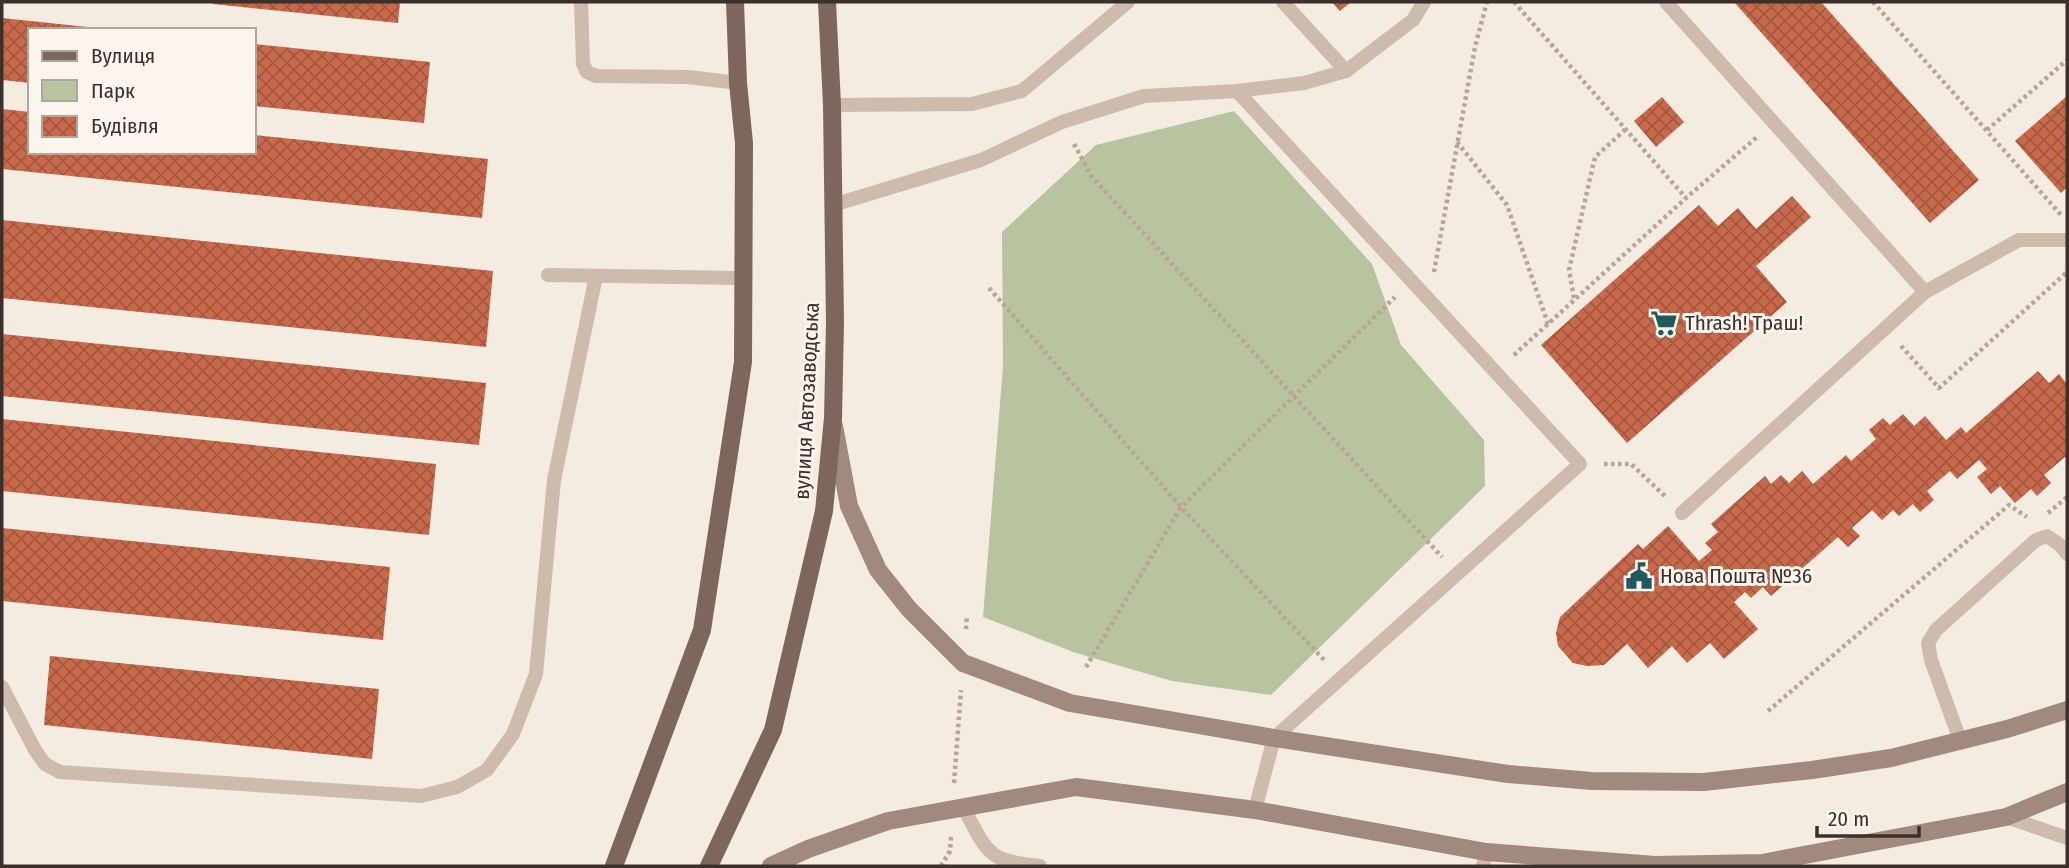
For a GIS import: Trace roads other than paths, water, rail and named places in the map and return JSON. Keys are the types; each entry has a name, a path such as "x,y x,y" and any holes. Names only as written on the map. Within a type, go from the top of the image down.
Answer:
{"main road":[{"path":"614,866 702,630 743,362 744,143 738,83 735,2"},
{"name":"вулиця Автозаводська","path":"709,866 773,730 824,511 833,418 835,323 832,105 827,2"}],"street":[{"path":"833,418 849,506 878,570 909,610 963,663 1070,703 1508,774 1592,781 1704,782 1891,758 2007,729 2067,710"},
{"path":"771,866 808,849 888,821 1076,787 1255,810 1485,859 1655,865 1762,863 2007,817 2067,792"}],"lane":[{"path":"581,2 583,64 587,72 596,76 688,77 738,83"},
{"path":"832,105 972,104 1022,91 1128,2"},
{"path":"1283,2 1346,71"},
{"path":"833,205 981,160 1062,122 1143,96 1237,91 1304,83 1346,71 1413,20 1424,2"},
{"path":"1666,2 1925,292"},
{"path":"1237,91 1580,464 1274,738 1255,810"},
{"path":"1682,513 1925,292 2019,240 2067,240"},
{"path":"548,275 743,278"},
{"path":"2,687 34,750 46,764 60,772 421,796 457,787 487,770 513,734 536,674 554,480 596,276"},
{"path":"1960,740 1931,660 1928,643 1936,631 2036,540 2047,536 2067,554"},
{"path":"957,809 987,851 1007,862 1040,866"},
{"path":"2007,817 2067,838"}],"place":[{"name":"Thrash! Траш!","path":"1664,323"},
{"name":"Нова Пошта №36","path":"1639,576"}]}
